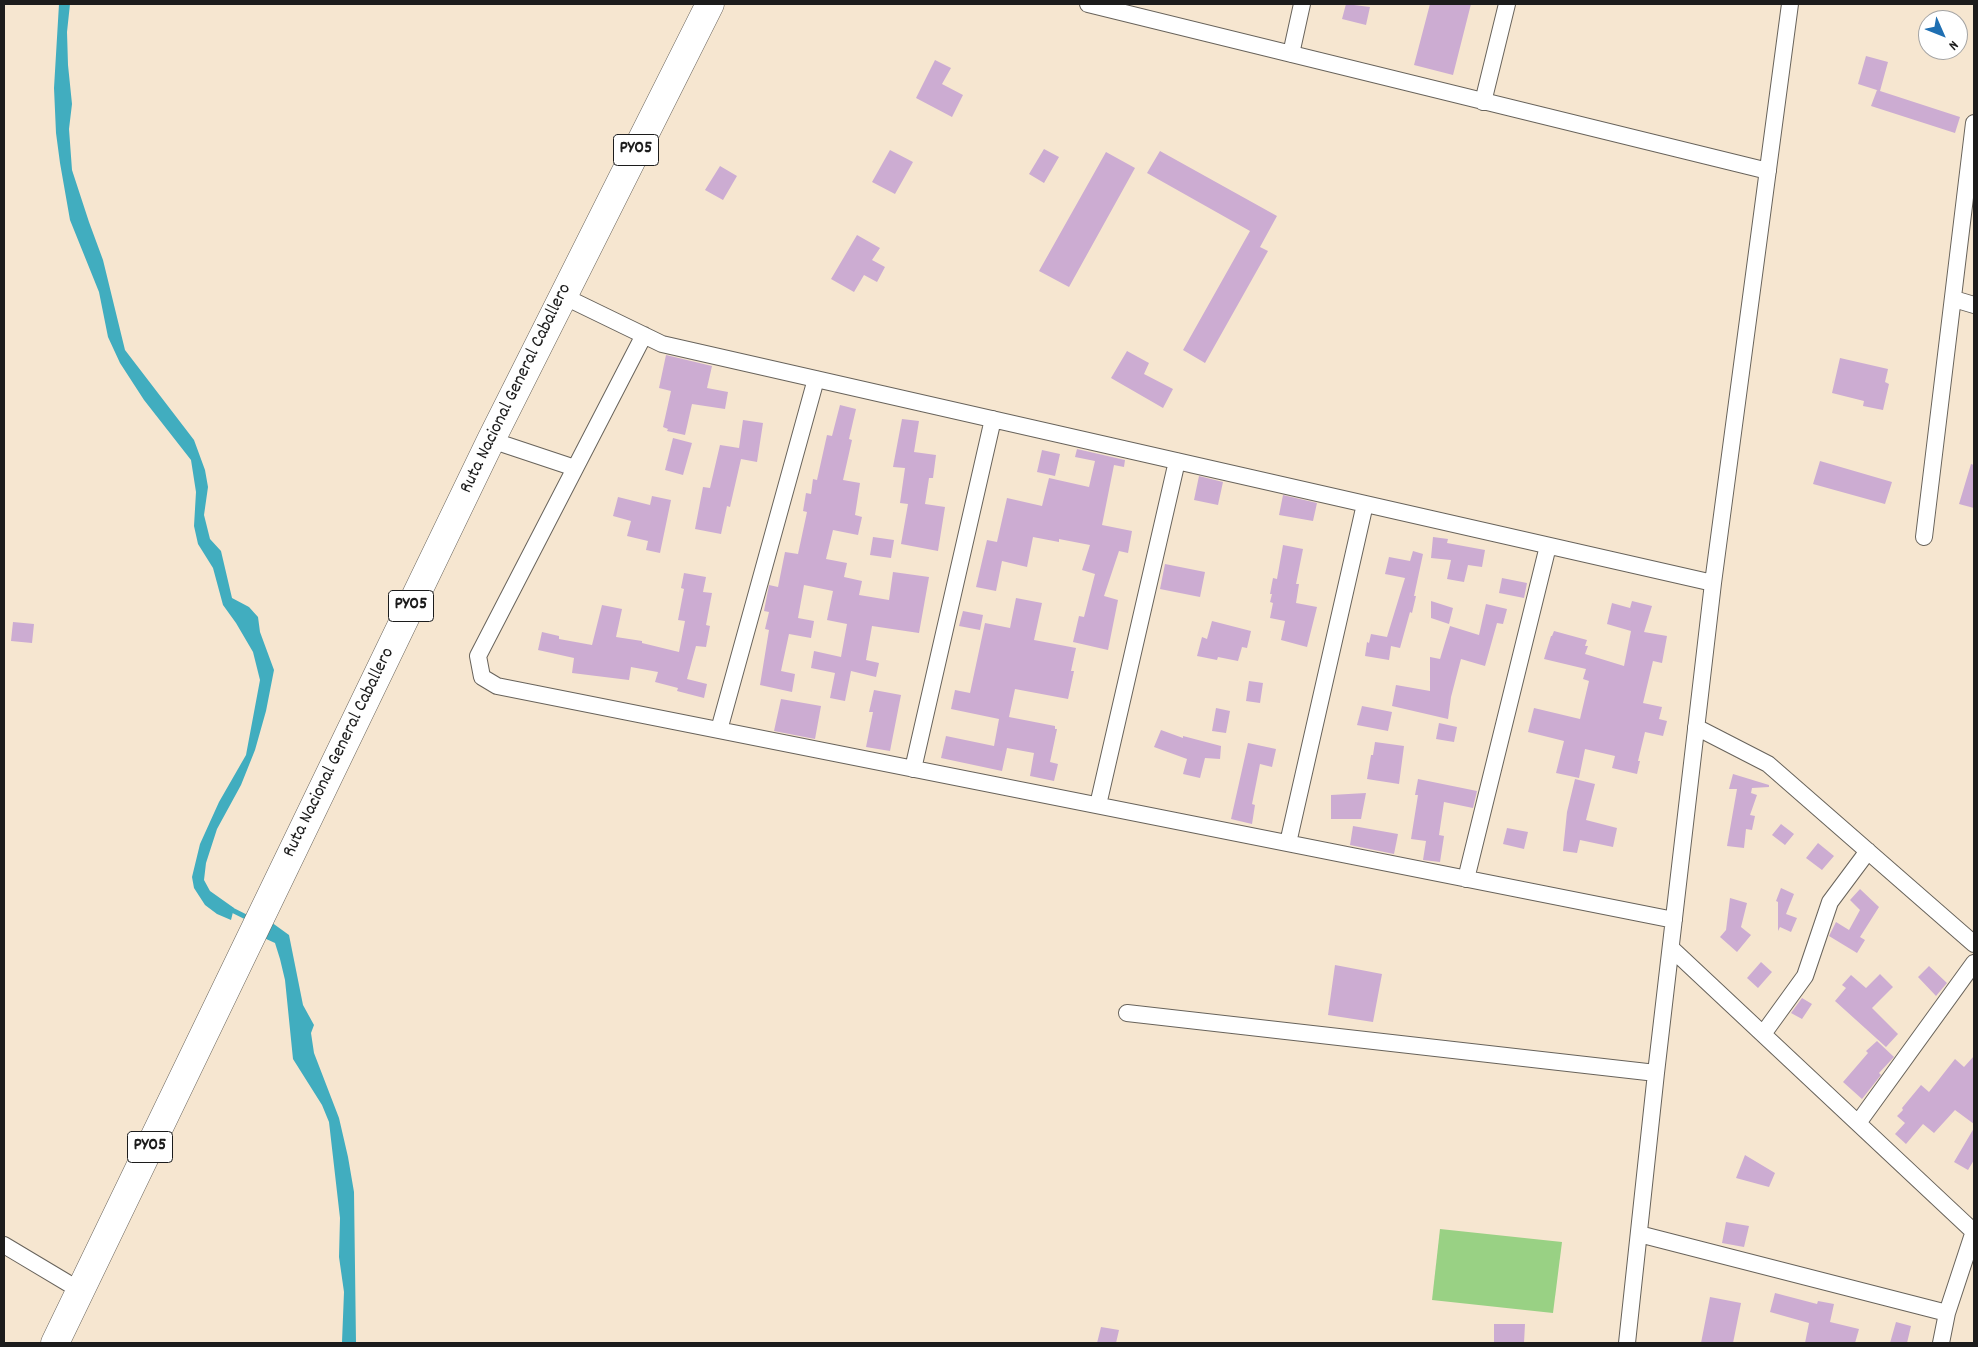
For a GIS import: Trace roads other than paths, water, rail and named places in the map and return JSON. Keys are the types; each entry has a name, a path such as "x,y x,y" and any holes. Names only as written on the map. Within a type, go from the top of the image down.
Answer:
{"highway":[{"name":"Ruta Nacional General Caballero","path":"55,1343 491,440 710,4"}],"street":[{"path":"1092,4 1768,171"},
{"path":"1291,54 1302,4"},
{"path":"1483,102 1507,4"},
{"path":"1627,1343 1670,948 1713,583 1790,4"},
{"path":"1924,538 1974,123"},
{"path":"563,296 662,344 1713,583"},
{"path":"1954,299 1974,305"},
{"path":"644,335 478,656 482,677 497,686 1674,920"},
{"path":"719,730 816,379"},
{"path":"913,769 993,419"},
{"path":"491,440 575,468"},
{"path":"1098,806 1177,462"},
{"path":"1288,843 1365,504"},
{"path":"1466,878 1548,546"},
{"path":"1696,727 1768,764 1974,944"},
{"path":"1763,1034 1805,976 1830,902 1868,851"},
{"path":"1670,948 1974,1232 1947,1312 1941,1343"},
{"path":"1858,1124 1974,963"},
{"path":"1127,1013 1656,1073"},
{"path":"1639,1234 1947,1312"},
{"path":"4,1245 81,1291"}],"water":[{"path":"59,4 70,4 67,32 72,104 69,129 72,170 103,260 125,350 194,440 205,470 208,487 204,515 210,539 221,551 232,598 249,607 258,617 260,632 274,670 266,711 255,750 241,785 217,829 206,863 204,880 210,891 234,908 231,920 217,914 205,905 194,888 192,877 200,844 219,802 246,755 260,680 253,652 223,605 213,568 198,544 194,526 196,492 191,460 144,400 120,363 108,337 99,292 70,220 56,133 54,88"},
{"path":"271,922 289,935 303,1005 314,1025 311,1033 314,1053 339,1118 348,1157 354,1192 356,1343 342,1343 344,1292 339,1257 340,1218 329,1122 322,1105 293,1059 285,980 280,959 275,943 264,938"}],"waterway":[{"path":"228,908 250,919"}]}
